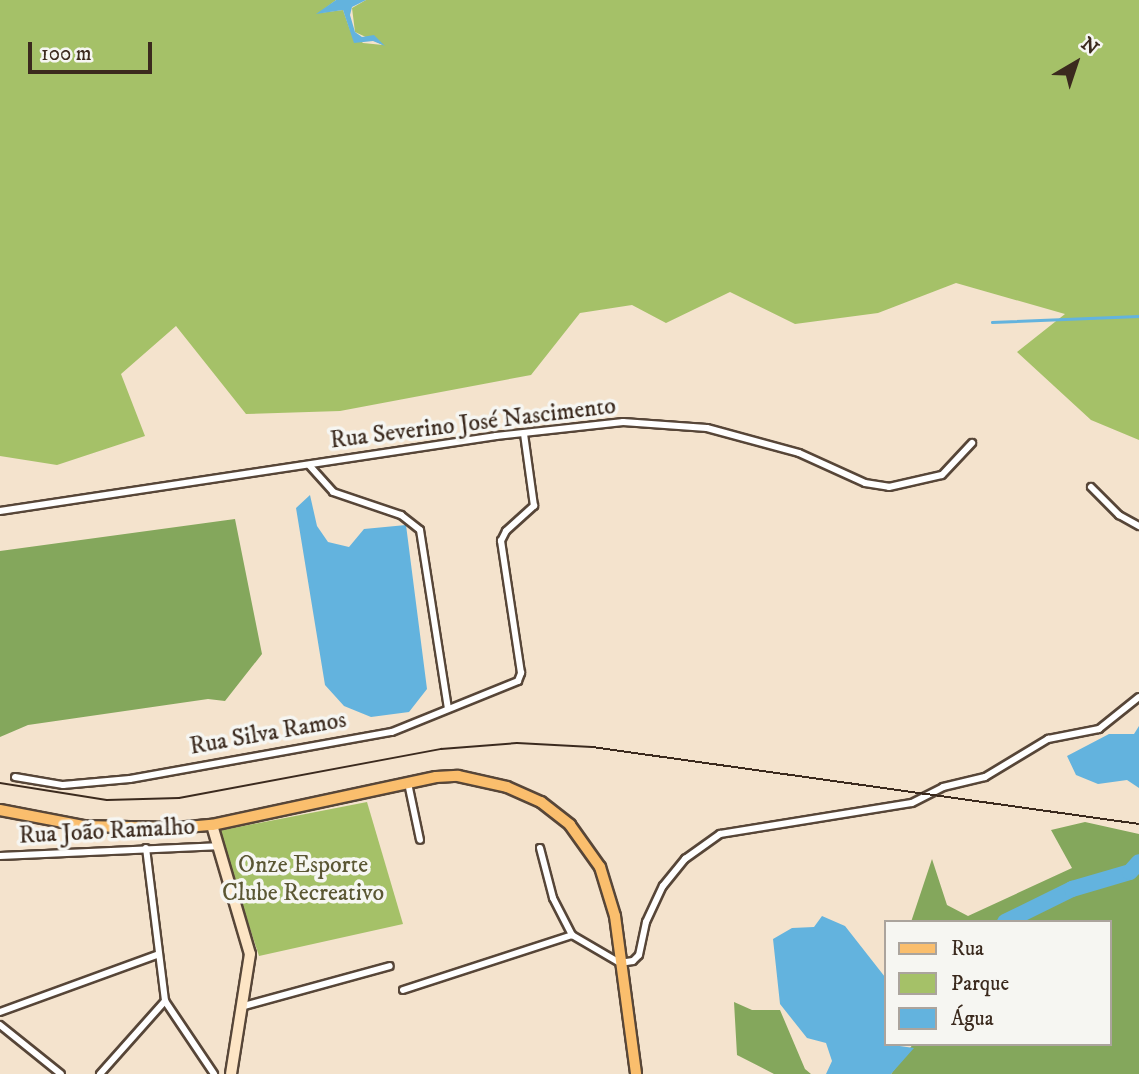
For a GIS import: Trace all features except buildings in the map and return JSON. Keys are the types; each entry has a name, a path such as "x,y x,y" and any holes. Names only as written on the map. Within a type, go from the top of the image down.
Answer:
{"main road":[{"path":"0,810 84,826 137,829 212,825 408,783 458,776 507,787 541,802 570,825 591,851 607,887 636,1074"}],"street":[{"name":"Rua Severino José Nascimento","path":"0,511 524,434 624,422 707,428 799,453 865,482 889,486 942,475 972,443"},
{"name":"Rua Silva Ramos","path":"15,777 63,785 130,779 405,729 448,708 518,681 521,673 501,541 506,531 534,506 524,434"},
{"path":"309,465 332,492 401,515 421,530 448,708"},
{"path":"1091,488 1119,515 1139,526"},
{"path":"540,848 552,898 572,935 620,962 637,958 653,905 674,870 720,834 912,803 943,786 985,777 1048,739 1099,729 1139,697"},
{"path":"408,783 420,840"},
{"path":"212,825 250,954 244,1006 231,1074"},
{"name":"Rua João Ramalho","path":"0,856 216,846"},
{"path":"146,848 157,955 165,1001 214,1074"},
{"path":"403,990 572,935"},
{"path":"0,1012 157,955"},
{"path":"244,1006 390,966"},
{"path":"100,1074 165,1001"},
{"path":"0,1025 61,1074"}],"green space":[{"path":"0,0 336,0 319,13 343,10 350,30 363,43 383,45 355,32 352,8 366,0 1139,0 1139,440 1091,420 1017,352 1065,314 956,283 878,313 795,324 730,292 666,323 632,305 580,313 531,375 340,411 246,414 176,326 121,374 145,436 57,465 0,456"},
{"path":"235,519 262,654 225,701 208,699 28,725 0,737 0,551"},
{"name":"Onze Esporte Clube Recreativo","path":"367,802 403,924 259,956 218,831"},
{"path":"1085,822 1139,834 1139,1074 891,1074 912,1046 1111,1046 1111,920 912,920 932,859 947,905 968,916 1072,868 1051,830"},
{"path":"734,1002 752,1010 780,1010 805,1069 811,1074 774,1074 737,1055"}],"water":[{"path":"336,0 366,0 352,7 350,15 355,32 362,37 374,35 385,46 373,41 354,43 343,10 316,14"},
{"path":"310,495 317,526 328,542 349,547 364,529 406,525 427,689 409,712 371,717 344,706 325,685 296,508"},
{"path":"1139,726 1139,788 1127,780 1098,784 1076,775 1067,756 1109,734 1134,734"},
{"path":"822,916 845,926 884,976 884,1046 914,1048 891,1074 826,1074 832,1061 826,1043 807,1038 780,1004 773,939 792,928 814,927"}],"waterway":[{"path":"992,322 1139,316"},
{"path":"1009,920 1072,889 1130,872 1139,862"}],"tram line":[{"path":"0,783 107,800 179,798 441,749 517,743 592,747 1139,824"}]}
